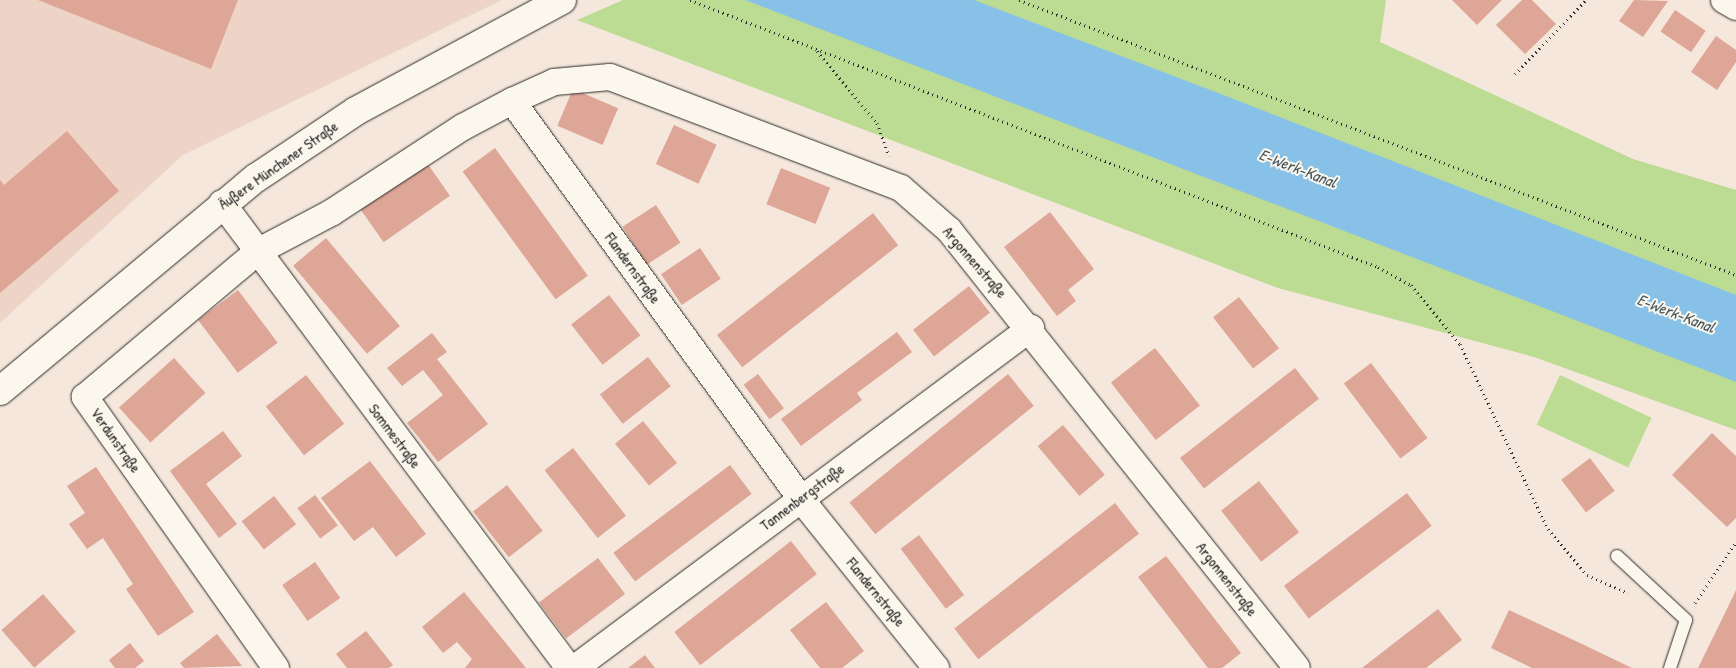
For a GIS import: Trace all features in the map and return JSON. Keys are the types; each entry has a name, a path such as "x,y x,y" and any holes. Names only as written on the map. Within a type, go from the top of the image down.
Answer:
{"main road":[{"name":"Äußere Münchener Straße","path":"0,391 222,203 356,111 562,0"}],"street":[{"path":"1724,0 1736,7"},
{"name":"Argonnenstraße","path":"512,101 554,82 610,77 901,188 949,230 1030,328 1297,668"},
{"path":"257,252 331,213 512,101"},
{"name":"Flandernstraße","path":"512,101 800,498 936,668"},
{"name":"Sommestraße","path":"222,203 569,668"},
{"name":"Verdunstraße","path":"257,252 85,397 276,668"},
{"name":"Tannenbergstraße","path":"575,668 1030,328"}],"lane":[{"path":"1617,556 1686,620 1670,668"}],"path":[{"path":"690,0 1378,267 1411,285 1460,344 1548,529 1587,575 1632,596"},
{"path":"1019,0 1736,275"},
{"path":"1515,74 1586,0"},
{"path":"816,50 877,123 901,188"},
{"path":"1686,620 1707,579 1736,542"}],"shaded area":[{"path":"0,0 502,0 183,155 0,323"}],"green space":[{"path":"623,0 1386,0 1380,42 1633,159 1736,190 1736,430 1534,357 1278,288 577,20"},
{"path":"1560,375 1652,418 1628,468 1537,425"}],"water":[{"name":"E-Werk-Kanal","path":"745,0 974,0 1226,96 1736,295 1736,382"}],"building":[{"path":"38,0 238,0 211,69"},
{"path":"1452,0 1502,0 1477,25"},
{"path":"1522,0 1532,0 1556,24 1525,54 1496,25"},
{"path":"1634,0 1668,1 1643,37 1619,21"},
{"path":"1675,10 1706,31 1691,52 1660,32"},
{"path":"1716,36 1736,50 1736,62 1717,90 1691,72"},
{"path":"573,89 618,108 602,145 557,126"},
{"path":"674,125 717,145 698,184 656,164"},
{"path":"67,131 119,191 0,293 0,180 4,185"},
{"path":"495,148 588,276 556,299 463,172"},
{"path":"427,163 450,196 384,242 361,209"},
{"path":"781,168 830,188 816,224 766,204"},
{"path":"656,205 681,243 647,265 622,227"},
{"path":"1050,212 1094,269 1068,290 1076,301 1057,316 1004,247"},
{"path":"873,213 898,245 742,367 717,335"},
{"path":"326,238 400,326 367,354 293,266"},
{"path":"700,248 721,279 682,305 661,274"},
{"path":"969,286 990,313 934,357 913,330"},
{"path":"238,290 278,343 238,373 198,320"},
{"path":"609,295 640,335 603,365 571,325"},
{"path":"1239,297 1279,348 1253,369 1213,317"},
{"path":"897,332 912,352 857,393 862,400 801,446 781,419"},
{"path":"432,333 447,352 437,359 488,424 438,462 407,423 443,395 423,370 402,386 387,368"},
{"path":"1155,348 1200,406 1156,440 1111,382"},
{"path":"648,357 671,386 623,424 600,395"},
{"path":"174,358 205,393 150,442 119,408"},
{"path":"1371,363 1428,438 1400,459 1344,383"},
{"path":"1295,368 1319,399 1204,489 1180,458"},
{"path":"758,374 784,408 770,419 744,385"},
{"path":"1008,374 1034,406 875,534 849,502"},
{"path":"306,375 344,424 304,455 266,406"},
{"path":"643,421 677,463 649,486 615,444"},
{"path":"1063,425 1105,475 1080,496 1038,446"},
{"path":"223,431 242,456 206,484 237,524 219,538 170,471"},
{"path":"1712,433 1736,456 1736,518 1727,527 1672,475"},
{"path":"573,448 626,516 598,538 545,470"},
{"path":"1590,458 1615,491 1586,512 1561,480"},
{"path":"370,461 426,534 396,557 373,527 354,541 321,498"},
{"path":"730,465 752,494 635,582 613,553"},
{"path":"96,467 194,612 158,636 126,589 133,584 103,538 87,549 69,524 85,513 67,486"},
{"path":"1259,481 1299,532 1261,562 1221,511"},
{"path":"507,485 543,531 509,557 473,511"},
{"path":"1407,493 1432,526 1309,618 1284,586"},
{"path":"315,495 338,525 320,539 297,508"},
{"path":"274,496 296,524 264,550 242,521"},
{"path":"1115,503 1139,534 978,659 954,629"},
{"path":"919,535 964,595 946,609 901,549"},
{"path":"791,541 817,574 700,665 674,632"},
{"path":"1166,556 1241,653 1222,668 1208,668 1138,577"},
{"path":"598,558 625,594 566,638 539,603"},
{"path":"315,562 340,598 307,621 282,585"},
{"path":"1736,590 1736,668 1698,668 1725,613"},
{"path":"464,592 526,668 465,668 472,659 457,642 443,653 422,627"},
{"path":"43,594 76,632 34,668 1,630"},
{"path":"826,602 864,651 842,668 820,668 790,630"},
{"path":"1438,609 1462,640 1426,668 1362,668"},
{"path":"1509,610 1632,668 1532,668 1491,648"},
{"path":"366,631 393,665 389,668 347,668 336,654"},
{"path":"217,634 242,666 184,668 180,663"},
{"path":"130,643 144,661 135,668 115,668 109,660"},
{"path":"645,655 655,668 628,668"}]}
